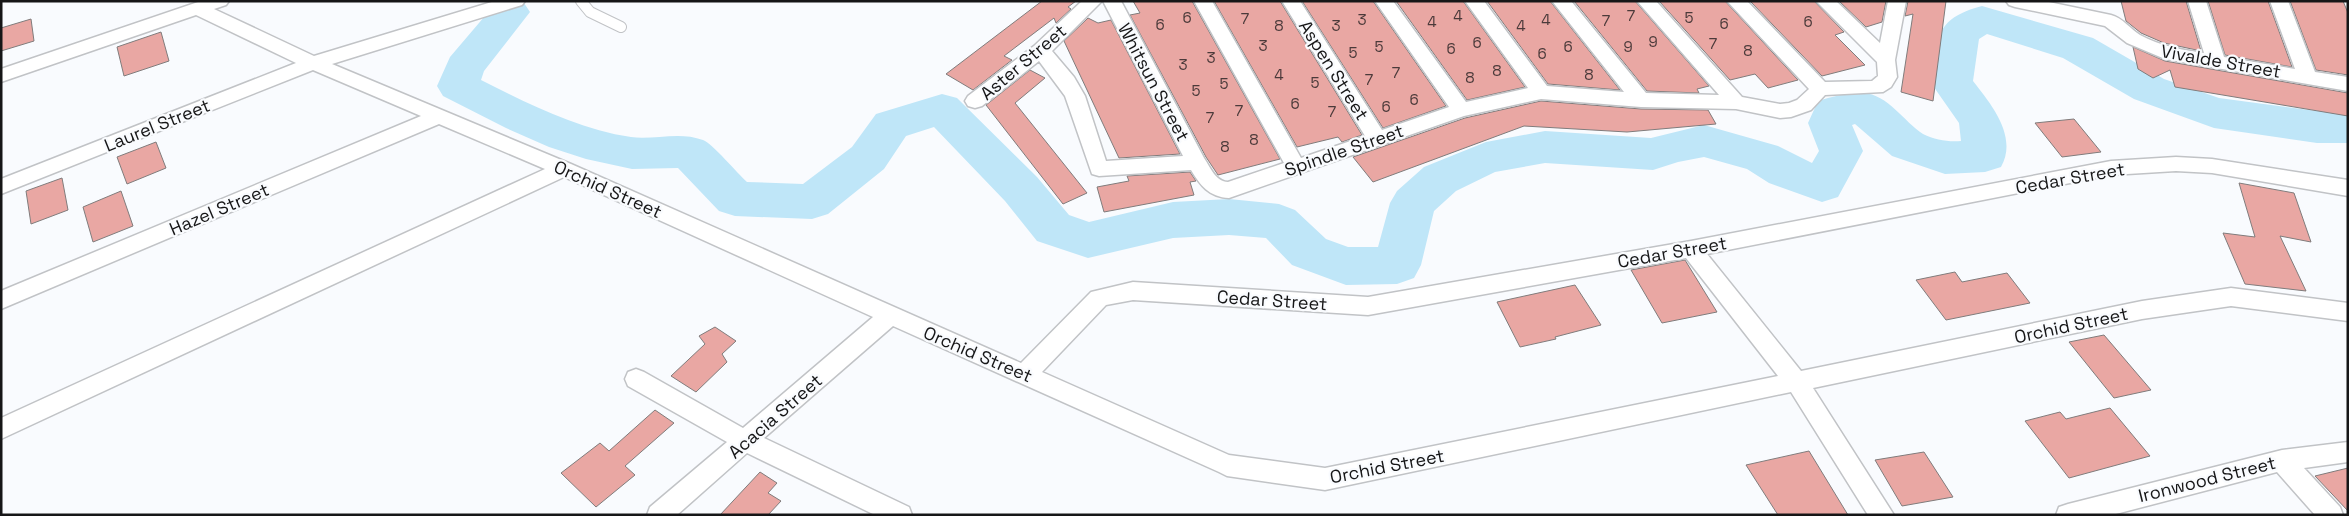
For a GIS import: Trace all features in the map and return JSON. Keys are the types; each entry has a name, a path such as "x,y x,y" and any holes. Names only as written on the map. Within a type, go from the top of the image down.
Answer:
{"street":[{"path":"1,76 220,1"},
{"name":"Laurel Street","path":"1,187 312,63 516,1"},
{"name":"Aster Street","path":"975,101 1041,50 1093,1"},
{"name":"Whitsun Street","path":"1112,1 1196,162"},
{"path":"1203,1 1296,166"},
{"name":"Aspen Street","path":"1291,1 1377,138"},
{"path":"1384,1 1461,110"},
{"path":"1474,1 1541,92"},
{"path":"1561,1 1641,100"},
{"path":"1646,1 1736,102"},
{"path":"1736,1 1820,89 1876,87 1884,82 1888,77 1886,60 1897,1"},
{"path":"1825,1 1886,60"},
{"name":"Vivalde Street","path":"2015,1 2111,20 2133,39 2165,54 2348,84"},
{"path":"2107,1 2111,20"},
{"path":"2197,1 2216,62"},
{"path":"2278,1 2308,77"},
{"name":"Orchid Street","path":"198,9 312,63 564,169 889,316 1024,374 1226,465 1325,479 2142,310 2231,297 2348,312"},
{"path":"1041,50 1067,82 1075,96 1099,169 1196,162"},
{"name":"Spindle Street","path":"1196,162 1213,186 1222,190 1229,190 1461,110 1541,92 1641,100 1736,102 1780,111 1791,110 1804,105 1820,89"},
{"name":"Hazel Street","path":"1,300 438,117"},
{"name":"Cedar Street","path":"1024,374 1099,298 1134,291 1368,306 1691,248 2111,168 2176,164 2212,166 2348,188"},
{"path":"1,429 564,169"},
{"path":"1691,248 1796,383 1882,515"},
{"name":"Acacia Street","path":"659,515 889,316"},
{"path":"636,379 746,441 900,515"},
{"name":"Ironwood Street","path":"2068,515 2282,460 2348,452"},
{"path":"2282,460 2331,515"}],"lane":[{"path":"581,1 590,12 621,27"}],"building":[{"path":"1042,1 1076,1 1068,7 1071,9 1056,23 1054,18 1004,56 1012,60 973,90 946,74"},
{"path":"1133,1 1192,1 1280,159 1218,175 1206,157 1130,15 1140,13"},
{"path":"1214,1 1280,1 1362,135 1342,142 1338,137 1297,147"},
{"path":"1302,1 1373,1 1446,106 1383,128"},
{"path":"1396,1 1463,1 1525,87 1467,100"},
{"path":"1487,1 1550,1 1620,90 1548,84"},
{"path":"1574,1 1635,1 1709,86 1697,89 1699,93 1647,91"},
{"path":"1659,1 1725,1 1798,80 1768,88 1755,74 1730,80"},
{"path":"1750,1 1814,1 1844,32 1835,35 1865,65 1822,76"},
{"path":"1839,1 1886,1 1882,22 1866,27"},
{"path":"1908,1 1946,1 1933,101 1901,92 1913,14 1905,16"},
{"path":"2121,1 2186,1 2201,51 2164,43 2141,33 2126,21"},
{"path":"2208,1 2268,1 2292,67 2225,55"},
{"path":"2290,1 2343,1 2348,13 2348,75 2316,70"},
{"path":"1088,18 1098,23 1111,20 1180,154 1119,158 1064,41"},
{"path":"31,19 34,41 1,51 1,28"},
{"path":"161,32 169,61 124,76 117,47"},
{"path":"2133,47 2165,61 2348,93 2348,116 2175,87 2170,70 2153,78 2138,69"},
{"path":"1030,70 1045,78 1015,103 1087,193 1063,204 986,105"},
{"path":"1541,101 1641,109 1708,110 1716,124 1627,132 1524,126 1373,182 1353,157 1465,118"},
{"path":"2074,119 2101,152 2062,157 2035,123"},
{"path":"156,142 166,168 127,184 117,157"},
{"path":"1190,172 1196,181 1190,182 1194,195 1104,212 1097,187 1129,181 1127,176"},
{"path":"62,178 68,210 31,224 26,191"},
{"path":"2239,183 2294,193 2311,242 2280,236 2306,291 2245,284 2223,233 2255,237"},
{"path":"121,191 133,226 93,242 83,207"},
{"path":"1685,260 1717,312 1662,323 1631,270"},
{"path":"1955,272 1962,282 2007,273 2030,303 1946,320 1916,280"},
{"path":"1575,285 1601,325 1555,337 1556,339 1520,347 1497,302"},
{"path":"715,327 736,341 722,354 727,362 696,392 671,376 705,344 699,336"},
{"path":"2104,335 2151,390 2114,398 2069,342"},
{"path":"2110,408 2150,456 2069,478 2025,421 2060,412 2066,419"},
{"path":"655,410 674,423 625,466 635,475 596,507 561,473 600,443 609,451"},
{"path":"1809,451 1848,515 1778,515 1746,465"},
{"path":"1924,452 1953,497 1902,506 1875,460"},
{"path":"2348,468 2348,511 2315,476"},
{"path":"760,472 777,483 768,493 781,501 768,515 720,515"}],"waterway":[{"path":"510,12 465,67 458,86 521,118 586,143 632,153 689,152 735,199 812,202 868,158 891,125 942,109 1021,189 1053,228 1088,240 1173,220 1229,217 1279,222 1309,252 1346,266 1397,265 1413,203 1440,179 1486,158 1545,147 1653,154 1672,147 1704,141 1762,157 1785,171 1822,185 1841,151 1830,123 1833,112 1864,108 1908,145 1945,158 1985,156 1980,121 1952,83 1959,33 1982,19 2078,48 2149,89 2214,113 2317,127 2348,127"}]}
